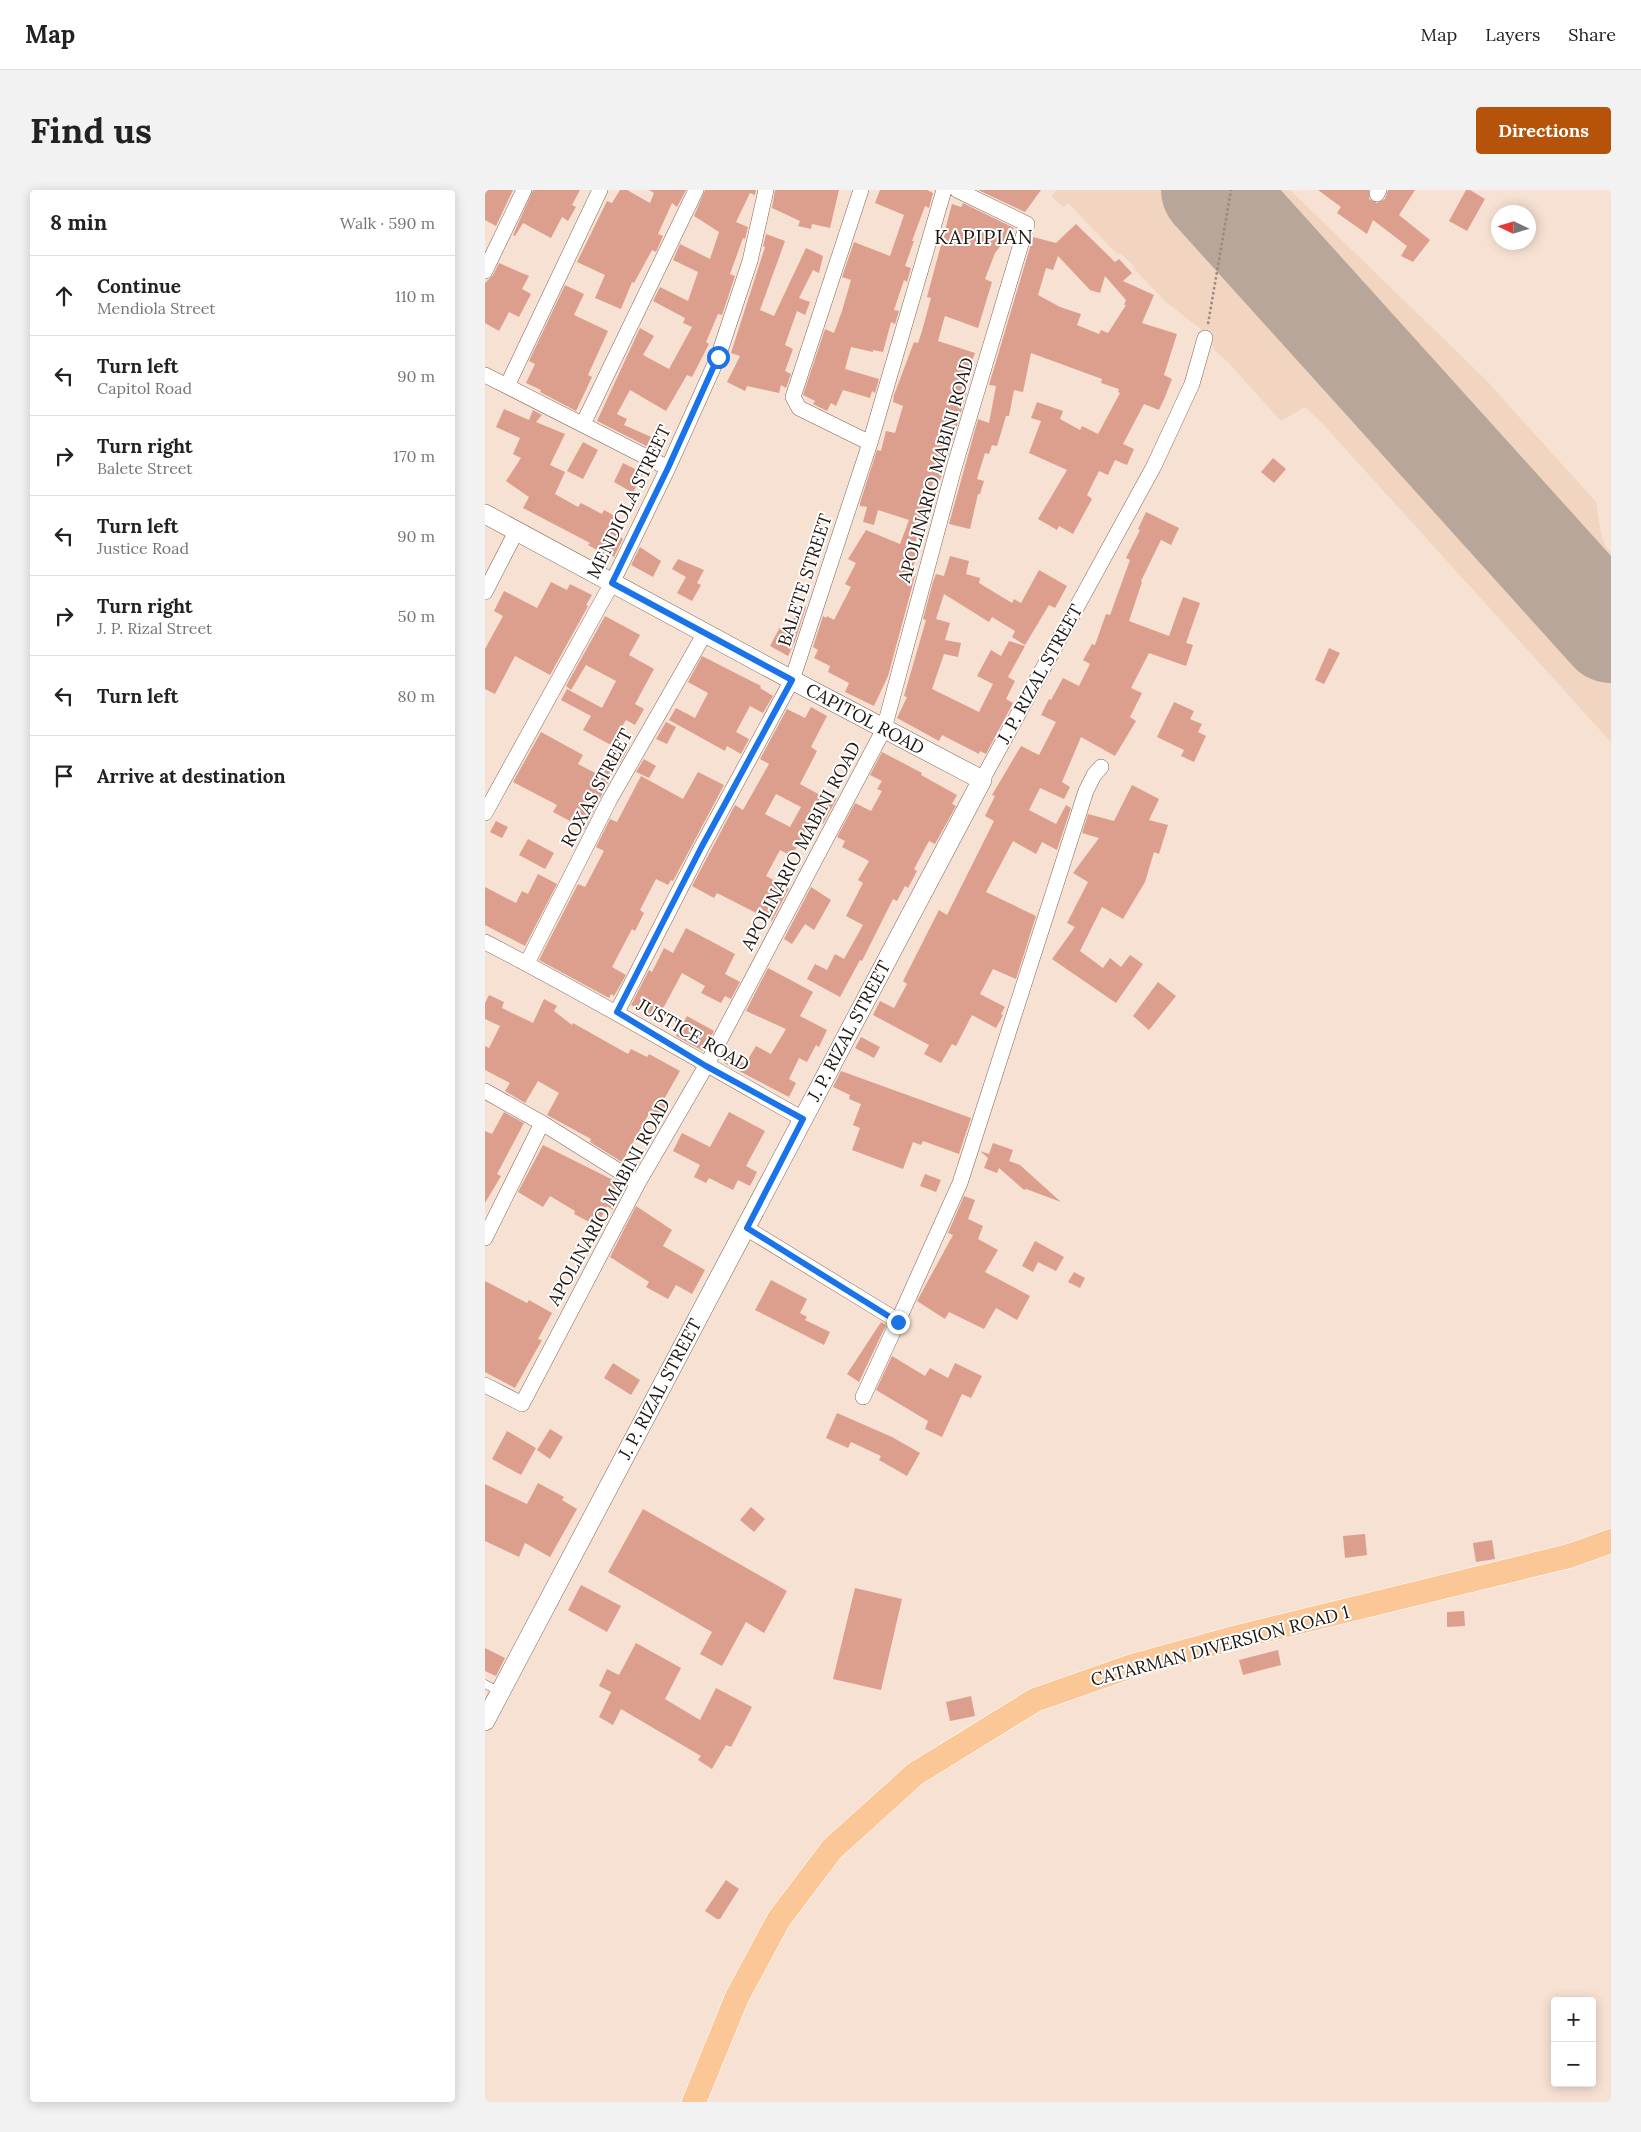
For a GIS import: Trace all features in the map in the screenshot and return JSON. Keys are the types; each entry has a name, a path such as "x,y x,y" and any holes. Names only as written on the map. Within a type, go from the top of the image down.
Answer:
{"main road":[{"name":"CATARMAN DIVERSION ROAD 1","path":"694,2102 737,1997 769,1937 779,1919 832,1849 915,1774 1035,1700 1132,1666 1230,1639 1569,1556 1611,1541"}],"street":[{"path":"485,271 524,190"},
{"path":"507,386 600,190"},
{"path":"583,424 697,190"},
{"name":"MENDIOLA STREET","path":"485,814 612,583 668,468 718,357 750,261 766,190"},
{"path":"861,190 793,397 799,408 870,443"},
{"name":"BALETE STREET","path":"617,1012 701,848 792,680 870,443 944,190"},
{"name":"APOLINARIO MABINI ROAD","path":"485,1385 522,1404 638,1183 706,1066 884,729 953,468 1027,224 957,190"},
{"name":"J. P. RIZAL STREET","path":"485,1722 493,1688 747,1228 982,780 1154,466 1192,384 1205,338"},
{"path":"485,375 668,468"},
{"name":"CAPITOL ROAD","path":"485,514 982,780"},
{"path":"485,592 517,530"},
{"name":"ROXAS STREET","path":"527,963 610,799 705,633"},
{"path":"863,1397 960,1183 1086,791 1094,775 1101,767"},
{"name":"JUSTICE ROAD","path":"485,942 617,1012 706,1066 803,1119"},
{"path":"485,1091 542,1123 638,1183"},
{"path":"485,1238 542,1123"},
{"path":"747,1228 898,1322"}],"path":[{"path":"1205,338 1231,190"}],"shaded area":[{"path":"1057,190 1290,190 1485,379 1596,502 1601,534 1606,547 1611,552 1611,742 1322,423 1305,407 1281,421 1228,362 1214,350 1210,336 1167,303 1134,269 1135,267 1120,253 1118,255 1068,203 1063,207 1051,196"}],"building":[{"path":"485,190 513,190 496,226 485,220"},
{"path":"533,190 580,190 572,205 576,207 568,221 562,217 551,238 523,223 515,236 513,235"},
{"path":"620,190 627,190 650,203 654,193 649,190 686,190 677,207 672,203 658,234 663,236 656,252 652,250 634,283 632,282 621,309 595,298 605,275 577,262 607,201 612,203"},
{"path":"705,190 756,190 755,195 750,193 736,222 748,227 730,274 735,276 722,315 718,314 706,342 709,344 692,377 687,375 666,411 630,390 617,414 627,419 624,425 665,443 660,453 597,421 640,328 654,336 643,355 669,369 692,327 683,323 685,318 653,301 660,287 688,301 698,272 673,260 680,244 710,259 719,232 694,216"},
{"path":"775,190 839,190 830,228 812,224 811,229 798,226 800,221 772,208"},
{"path":"880,190 927,190 933,193 929,208 925,206 912,241 914,241 905,266 911,268 907,282 904,280 894,310 899,311 895,324 891,322 883,352 873,350 873,352 851,347 845,369 879,379 875,393 872,391 870,398 843,390 836,406 831,403 827,411 813,404 815,401 803,395 825,329 834,333 842,311 851,280 842,277 854,242 890,256 904,215 875,203"},
{"path":"978,190 1041,190 1025,212"},
{"path":"1318,190 1369,190 1369,199 1377,203 1385,199 1388,190 1415,190 1399,215 1430,240 1413,262 1401,256 1407,246 1373,220 1367,234 1337,213 1341,207"},
{"path":"1466,190 1470,190 1485,199 1467,231 1449,221"},
{"path":"963,203 1014,228 995,253 985,279 992,282 978,328 945,316 944,319 938,341 975,353 961,390 967,392 944,469 940,480 935,478 926,500 931,502 912,551 918,553 910,575 915,576 888,676 874,706 845,692 849,683 828,672 830,666 814,658 818,650 813,647 823,616 834,620 851,587 845,584 856,563 848,559 866,530 900,544 909,520 878,510 874,525 863,522 867,507 860,506 860,503 877,450 881,451 886,431 895,433 903,406 893,402 894,395 914,342 918,343 922,331 931,298 927,297 952,204 961,207"},
{"path":"1076,224 1115,262 1119,259 1132,273 1123,281 1154,295 1142,323 1177,334 1164,375 1172,379 1159,410 1144,404 1123,444 1134,449 1127,465 1115,460 1108,475 1099,471 1087,495 1092,499 1073,534 1059,526 1057,530 1038,519 1067,470 1029,453 1041,421 1031,418 1037,402 1063,411 1060,419 1080,430 1082,426 1098,434 1120,393 1118,392 1119,389 1101,383 1102,379 1031,353 1023,392 1014,390 1009,416 1006,416 997,446 992,445 989,454 985,453 977,479 984,481 980,494 978,494 970,529 949,524 978,419 989,423 996,386 989,385 1033,237 1056,243","holes":["1058,256 1090,290 1100,293 1105,276 1126,300 1124,305 1126,305 1108,333 1101,330 1099,334 1077,325 1081,314 1060,307 1038,295 1046,268 1053,270"]},
{"path":"766,234 785,241 760,310 774,316 806,248 823,256 819,273 813,270 799,298 810,302 805,315 797,311 785,345 793,349 785,371 791,374 786,388 781,385 779,393 747,386 745,391 727,382 740,356 731,353 765,247 763,246"},
{"path":"499,263 529,276 522,289 531,294 519,317 509,312 499,331 485,323 485,283 493,275"},
{"path":"565,285 584,294 574,315 608,331 588,375 592,377 576,411 526,383 535,364 529,361"},
{"path":"504,409 529,420 533,410 542,415 536,422 565,434 550,465 565,472 555,494 578,507 581,503 602,514 604,510 626,522 619,536 623,539 614,557 605,552 604,554 588,545 590,543 523,508 529,497 506,481 521,458 513,454 520,438 496,427"},
{"path":"583,442 598,450 583,479 567,471"},
{"path":"1273,458 1286,469 1274,483 1261,472"},
{"path":"623,463 643,473 633,493 614,482"},
{"path":"1146,512 1179,528 1171,545 1161,540 1141,581 1129,621 1169,636 1183,597 1200,603 1186,643 1193,645 1186,666 1149,653 1131,688 1142,693 1130,717 1136,721 1115,756 1081,737 1062,782 1070,787 1064,799 1040,788 1029,810 1056,824 1066,805 1071,808 1057,850 1042,842 1036,854 1013,841 986,892 1036,916 1016,979 993,969 980,994 1005,1007 996,1028 972,1015 956,1046 952,1044 941,1063 924,1054 929,1045 873,1015 880,1001 894,1008 907,984 903,981 939,910 947,915 994,821 985,816 995,796 992,795 1021,746 1039,755 1056,722 1041,715 1049,699 1051,700 1063,678 1079,686 1090,664 1083,660 1092,644 1095,645 1106,614 1110,615 1130,560 1126,558 1140,530 1138,529"},
{"path":"640,547 661,561 653,577 631,565"},
{"path":"950,556 969,561 966,574 980,578 979,583 1012,603 1014,599 1021,603 1039,570 1067,586 1055,608 1049,605 1025,645 1012,637 1015,631 992,617 989,622 944,594 936,619 950,623 945,640 961,643 958,657 944,654 932,689 979,712 993,684 977,676 991,650 1001,656 1009,641 1025,646 1008,677 1015,681 1006,699 1013,703 986,754 980,751 979,754 942,735 939,741 897,718 907,697 904,696 926,620 923,619 933,582 936,574 944,576"},
{"path":"678,559 704,570 697,583 701,585 692,601 677,593 686,577 672,569"},
{"path":"551,582 567,590 570,584 592,595 586,605 588,606 550,675 515,656 495,694 485,689 485,649 503,616 494,611 504,591 537,608"},
{"path":"801,604 806,607 788,656 770,646 780,627 787,631"},
{"path":"605,616 640,635 629,655 654,669 635,704 644,709 635,725 626,720 611,745 583,730 591,716 561,700 567,689 602,708 616,681 586,665 571,690 566,686"},
{"path":"1329,648 1340,653 1324,684 1315,680"},
{"path":"702,656 761,686 760,688 773,696 763,713 750,706 736,732 749,739 741,754 727,746 725,751 669,720 676,708 695,718 708,693 688,682"},
{"path":"1174,702 1194,711 1190,719 1202,724 1198,732 1206,736 1194,762 1181,756 1184,750 1157,737"},
{"path":"811,707 827,716 811,747 817,751 800,784 822,796 824,792 837,798 823,824 812,818 792,856 780,850 766,876 789,888 772,921 717,893 714,898 692,886 735,805 743,810 769,764 760,759 787,709 805,718","holes":["776,794 801,807 790,827 765,814"]},
{"path":"666,722 676,727 667,744 656,739"},
{"path":"541,732 583,755 578,764 599,775 616,742 626,747 625,749 627,750 620,763 618,762 585,829 553,812 557,805 513,782"},
{"path":"882,752 922,773 921,775 957,795 952,804 956,806 935,844 929,841 914,869 917,871 908,888 905,886 897,901 893,899 862,961 860,960 840,997 807,979 815,964 827,970 835,954 844,959 863,925 846,916 863,883 858,880 869,861 842,847 845,841 837,837 855,803 871,811 882,791 877,789 882,781 870,775"},
{"path":"644,759 656,766 649,778 636,772"},
{"path":"698,772 724,785 673,881 671,880 668,885 656,879 640,910 644,913 635,931 632,929 612,967 626,975 614,996 611,994 609,998 539,960 578,884 585,887 604,851 596,847 610,819 617,822 641,776 683,799"},
{"path":"1132,785 1159,799 1149,820 1168,825 1159,854 1154,852 1145,882 1123,919 1102,907 1080,951 1103,968 1110,958 1121,967 1130,955 1143,964 1116,1003 1052,959 1075,927 1067,923 1088,882 1073,873 1099,838 1082,833 1088,814 1114,821"},
{"path":"496,821 508,827 502,838 490,832"},
{"path":"528,839 554,853 545,869 519,855"},
{"path":"538,874 557,884 525,946 485,925 485,887 516,903 522,891 528,894"},
{"path":"811,887 831,900 814,930 805,924 792,944 784,939"},
{"path":"686,928 735,954 725,974 740,982 731,999 725,996 721,1003 701,993 705,986 682,973 658,1018 631,1005 649,970 652,972 664,948 673,953"},
{"path":"768,968 813,992 800,1016 827,1030 819,1047 816,1045 807,1062 799,1058 789,1079 796,1083 789,1097 724,1063 728,1055 745,1064 756,1046 771,1054 786,1029 746,1011"},
{"path":"1158,982 1176,996 1149,1030 1133,1016"},
{"path":"489,995 504,1002 502,1008 533,1023 544,999 557,1006 554,1011 572,1025 573,1023 628,1054 631,1049 647,1057 649,1054 680,1071 663,1101 669,1104 662,1116 651,1110 622,1162 590,1142 591,1139 547,1115 559,1093 538,1081 525,1103 505,1091 510,1083 485,1070 485,1046 489,1048 500,1026 485,1019 485,1003"},
{"path":"687,1016 714,1031 703,1051 676,1036"},
{"path":"861,1037 880,1047 874,1058 855,1048"},
{"path":"841,1071 971,1118 959,1154 923,1141 921,1145 913,1142 903,1169 852,1150 860,1128 853,1125 861,1104 849,1099 850,1095 833,1087"},
{"path":"504,1112 524,1123 497,1174 501,1176 485,1203 485,1131 492,1134"},
{"path":"729,1112 765,1131 746,1166 757,1172 750,1186 738,1180 733,1190 709,1178 706,1183 694,1177 700,1165 673,1151 682,1133 710,1147"},
{"path":"993,1143 1013,1150 1009,1161 1020,1165 1061,1202 1026,1189 1024,1190 999,1168 997,1173 984,1168 988,1158 980,1151 989,1154"},
{"path":"543,1145 619,1183 614,1192 620,1196 613,1210 607,1206 597,1226 574,1214 575,1211 550,1196 543,1207 518,1192"},
{"path":"925,1174 941,1180 936,1192 920,1186"},
{"path":"964,1196 975,1200 968,1219 983,1226 978,1239 998,1250 985,1272 1030,1296 1017,1320 996,1308 984,1329 949,1312 945,1319 917,1301 953,1235 948,1233"},
{"path":"636,1206 672,1230 663,1246 705,1270 692,1294 676,1285 668,1299 646,1287 649,1282 610,1257"},
{"path":"1035,1241 1064,1257 1056,1271 1038,1262 1033,1272 1022,1266"},
{"path":"1074,1272 1085,1278 1080,1288 1068,1282"},
{"path":"771,1280 807,1299 800,1313 807,1317 805,1320 830,1332 824,1345 755,1310"},
{"path":"485,1281 527,1303 529,1300 552,1313 538,1339 542,1340 515,1388 485,1372"},
{"path":"881,1322 886,1325 859,1382 847,1374"},
{"path":"892,1356 925,1376 930,1368 948,1378 955,1363 982,1376 971,1398 962,1394 942,1437 925,1429 928,1421 876,1390"},
{"path":"613,1363 640,1380 631,1395 604,1378"},
{"path":"837,1413 892,1437 920,1453 907,1476 879,1460 881,1456 851,1442 848,1448 826,1438"},
{"path":"550,1429 563,1437 550,1459 537,1450"},
{"path":"507,1431 536,1448 521,1475 492,1459"},
{"path":"538,1483 564,1497 562,1500 577,1509 550,1557 525,1543 519,1557 485,1541 485,1484 527,1504"},
{"path":"751,1507 765,1519 754,1532 740,1520"},
{"path":"643,1509 787,1591 764,1633 746,1622 722,1666 700,1654 712,1632 608,1572"},
{"path":"1365,1534 1367,1555 1345,1558 1343,1536"},
{"path":"1492,1540 1495,1559 1476,1562 1473,1543"},
{"path":"581,1585 621,1606 607,1632 568,1610"},
{"path":"855,1588 902,1599 881,1690 833,1679"},
{"path":"1464,1611 1465,1626 1447,1627 1447,1612"},
{"path":"636,1643 681,1668 665,1699 700,1720 716,1688 752,1707 731,1747 726,1745 712,1769 698,1760 701,1756 621,1709 613,1725 599,1717 611,1692 599,1686 607,1669 619,1675"},
{"path":"485,1648 505,1658 496,1676 485,1671"},
{"path":"1278,1650 1281,1665 1243,1675 1239,1660"},
{"path":"971,1696 975,1716 950,1721 946,1702"},
{"path":"726,1880 739,1889 720,1919 717,1919 705,1911"}],"runway":[{"path":"1212,190 1611,632"}],"district":[{"name":"KAPIPIAN","path":"984,237"}],"route":[{"path":"718,357 668,468 612,583 792,680 701,848 617,1012 706,1066 803,1119 747,1228 898,1322"}]}
